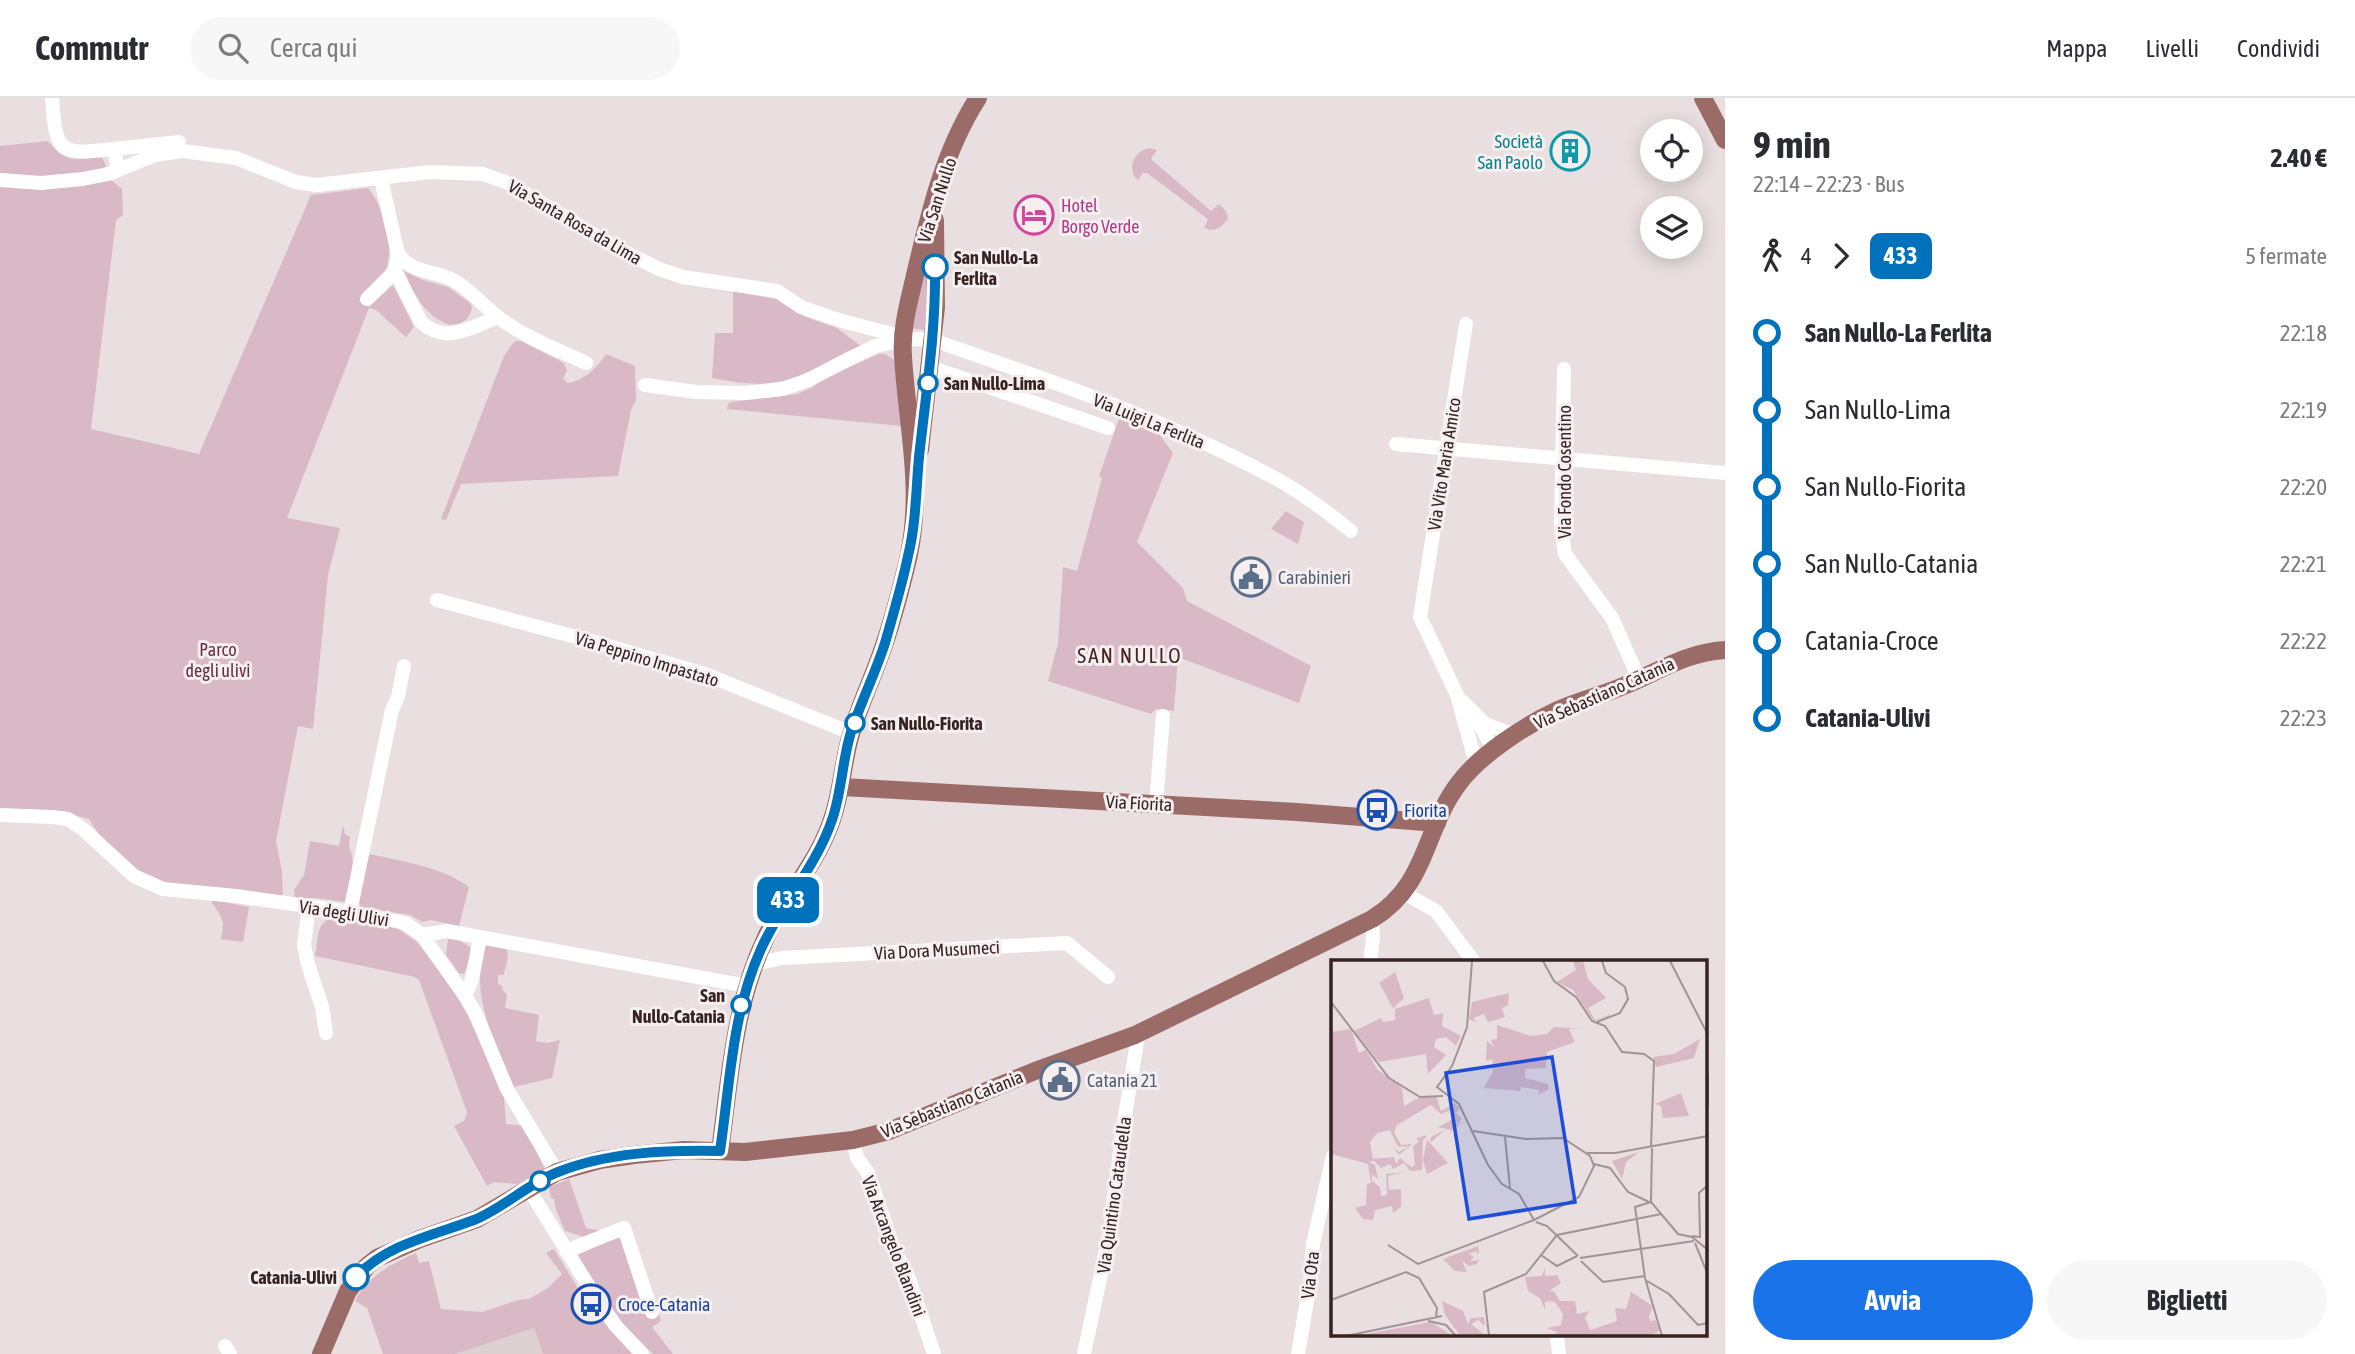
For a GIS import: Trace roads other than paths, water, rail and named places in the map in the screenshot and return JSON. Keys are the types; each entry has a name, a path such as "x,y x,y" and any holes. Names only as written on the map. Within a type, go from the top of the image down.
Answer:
{"main road":[{"name":"Via San Nullo","path":"720,1151 734,1041 747,986 779,912 819,850 831,822 842,787 851,733 884,644 908,556 916,483 903,340 907,308 935,202 958,138 978,98"},
{"path":"1703,98 1725,140"},
{"path":"916,483 936,307 935,202"},
{"name":"Via Sebastiano Catania","path":"321,1354 348,1291 367,1266 377,1258 477,1219 557,1172 600,1160 634,1155 684,1150 745,1152 853,1140 889,1131 1035,1071 1135,1035 1372,919 1404,893 1459,782 1494,751 1515,735 1557,711 1639,679 1688,656 1725,650"},
{"name":"Via Fiorita","path":"842,787 1437,823"}],"street":[{"path":"52,98 56,135 64,149 78,153 174,142 202,143 236,159"},
{"path":"114,149 118,170"},
{"name":"Via Santa Rosa da Lima","path":"0,180 64,182 118,170 155,155 194,151 236,159 286,179 317,185 439,172 483,174 520,189 614,247 659,269 684,277 777,291 801,307 892,334 903,340"},
{"path":"367,299 395,271 398,254 381,179"},
{"path":"398,254 413,268 453,280 522,333 586,363"},
{"path":"395,271 421,322 433,331 451,335 498,317"},
{"name":"Via Vito Maria Amico","path":"1457,695 1420,617 1466,324"},
{"path":"645,385 696,392 745,393 783,389 808,380 875,346 903,340"},
{"name":"Via Luigi La Ferlita","path":"903,340 933,340 1161,422 1274,477 1352,530"},
{"path":"930,367 1108,428"},
{"name":"Via Fondo Cosentino","path":"1564,369 1561,526 1565,554 1612,618 1639,679"},
{"path":"907,397 915,400 926,397"},
{"path":"1396,444 1725,473"},
{"name":"Via Peppino Impastato","path":"437,600 705,674 851,733"},
{"path":"350,912 392,710 398,697 404,666"},
{"path":"1457,695 1485,724 1515,735"},
{"path":"1457,695 1475,766"},
{"path":"1474,715 1494,751"},
{"path":"1156,804 1163,716"},
{"name":"Via degli Ulivi","path":"0,815 68,819 84,830 134,876 163,889 350,912 405,923 422,935 447,931 747,986"},
{"path":"1404,893 1436,911 1473,960"},
{"path":"309,907 304,944 322,1007 326,1033"},
{"path":"1370,960 1372,919"},
{"path":"422,935 476,1014 507,1088 557,1172"},
{"path":"465,996 472,979 480,938"},
{"name":"Via Dora Musumeci","path":"755,964 782,958 1068,943 1108,977"},
{"name":"Via Quintino Cataudella","path":"1084,1354 1110,1231 1137,1042 1135,1035"},
{"name":"Via Arcangelo Blandini","path":"853,1140 857,1157 868,1173 895,1252 908,1273 934,1354"},
{"name":"Via Ota","path":"1298,1354 1310,1283 1313,1244 1331,1165"},
{"path":"528,1188 596,1298 615,1325 642,1354"},
{"path":"566,1251 624,1228 652,1312"},
{"path":"1557,1336 1559,1354"}],"place":[{"name":"Società San Paolo","path":"1570,151"},
{"name":"Hotel Borgo Verde","path":"1034,215"},
{"name":"San Nullo-La Ferlita","path":"935,267"},
{"name":"San Nullo-Lima","path":"928,383"},
{"name":"Carabinieri","path":"1251,577"},
{"name":"San Nullo-Fiorita","path":"855,723"},
{"name":"Fiorita","path":"1377,810"},
{"name":"San Nullo-Catania","path":"741,1005"},
{"name":"Catania 21","path":"1060,1080"},
{"name":"Catania-Ulivi","path":"356,1277"},
{"name":"Croce-Catania","path":"591,1304"}],"district":[{"name":"SAN NULLO","path":"1130,655"}],"park label":[{"name":"Parco degli ulivi","path":"218,659"}]}
